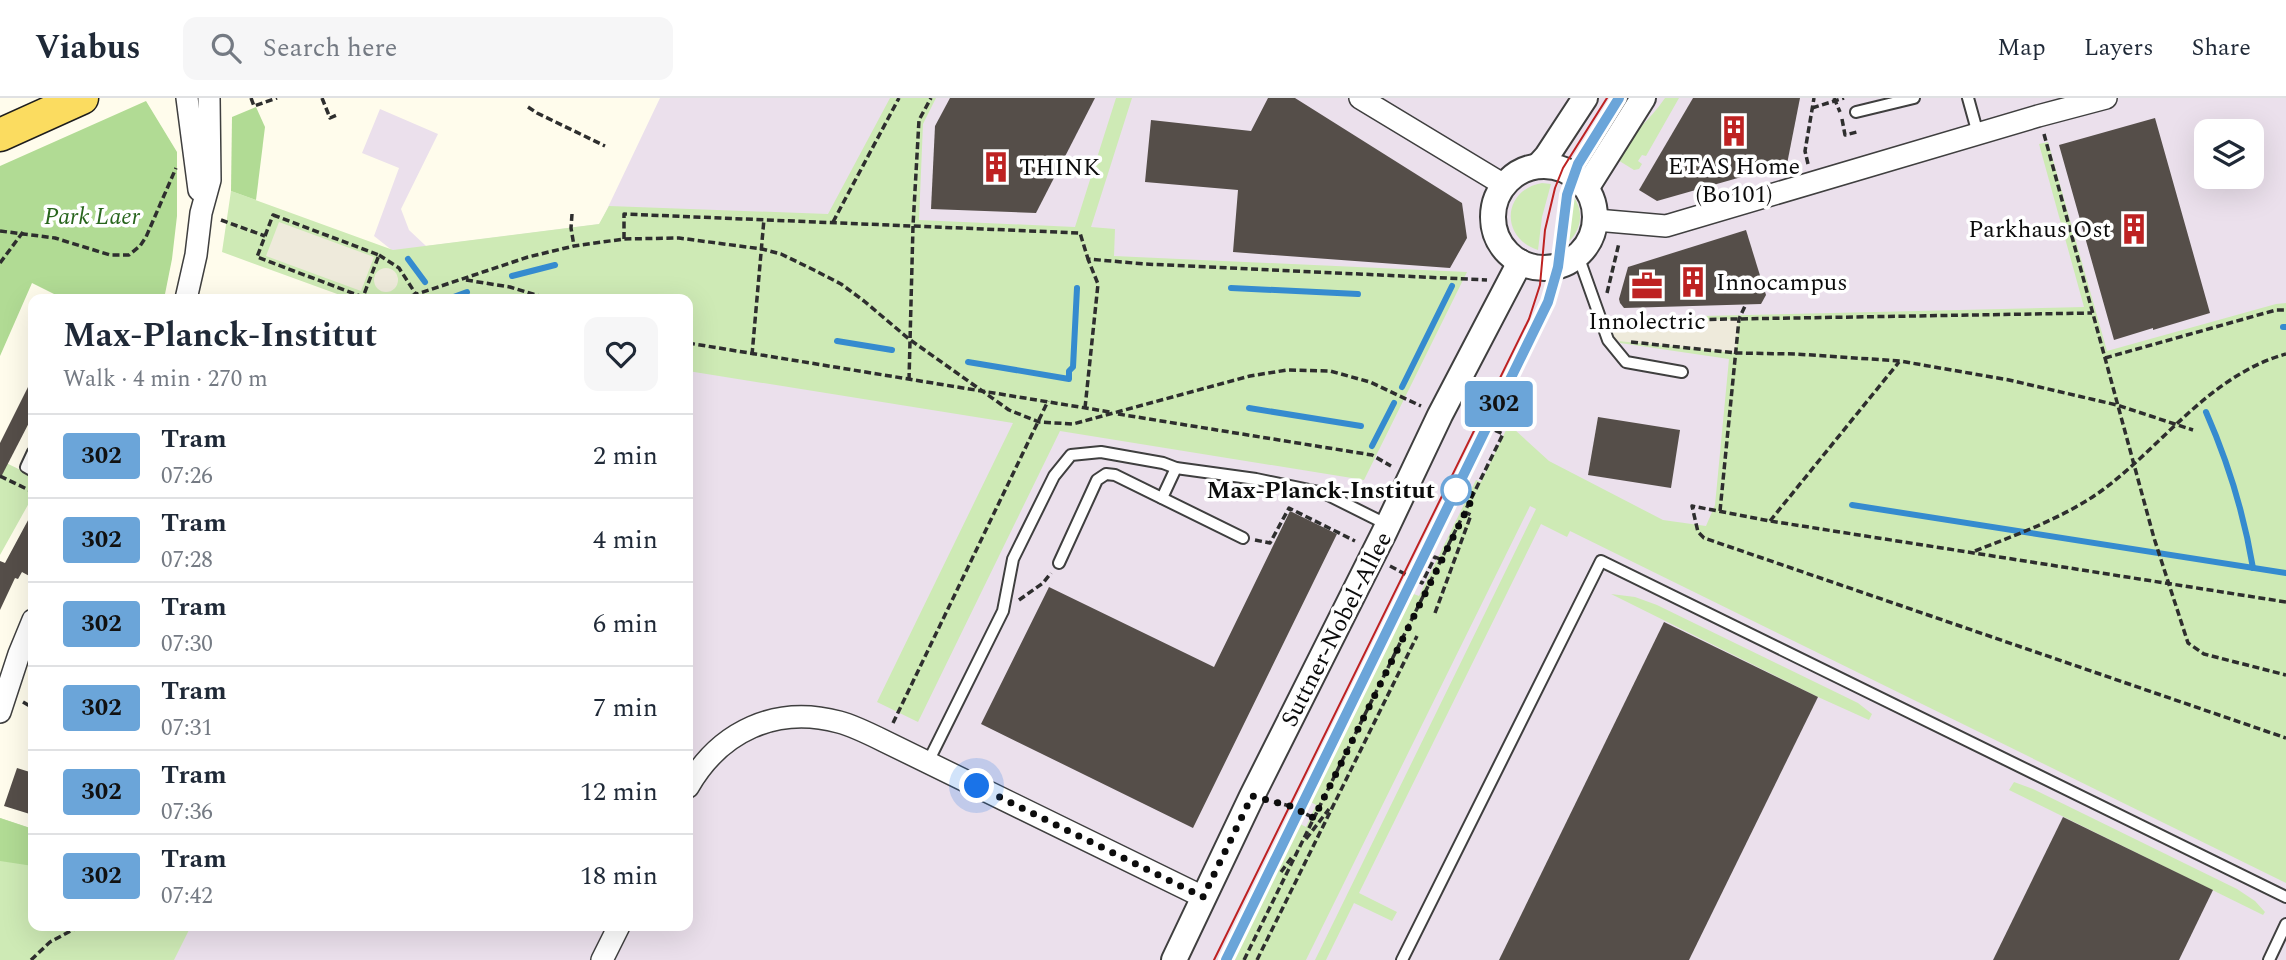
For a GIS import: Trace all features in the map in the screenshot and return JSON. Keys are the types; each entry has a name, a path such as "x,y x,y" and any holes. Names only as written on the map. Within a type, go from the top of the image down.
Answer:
{"main road":[{"path":"0,135 82,98"}],"street":[{"path":"187,98 201,213"},
{"path":"187,294 196,255 201,213 210,180 209,98"},
{"path":"1360,98 1504,185"},
{"path":"1538,166 1584,98"},
{"path":"1587,187 1643,98"},
{"path":"1596,220 1666,226 2106,98"},
{"path":"1538,166 1559,167 1569,171 1587,187 1594,201 1596,220 1587,246 1576,258 1558,267 1515,272 1497,237 1493,211 1504,185 1519,172 1538,166"},
{"name":"Suttner-Nobel-Allee","path":"1174,960 1440,415 1515,272"},
{"path":"0,712 28,632"},
{"path":"693,778 726,740 761,722 800,716 839,722 928,762 1203,897"},
{"path":"602,960 616,931"}],"lane":[{"path":"1856,112 1914,98"},
{"path":"1968,98 1978,134"},
{"path":"1576,258 1581,264 1608,340 1626,362 1682,372"},
{"path":"928,762 1003,611 1013,559 1054,476 1072,455 1101,452 1163,463 1176,468 1256,479 1324,493 1388,525"},
{"path":"1162,498 1176,468"},
{"path":"1059,563 1097,480 1106,474 1115,475 1243,538"},
{"path":"1402,960 1601,561 2286,897"},
{"path":"2269,960 2286,924"}],"path":[{"path":"251,98 254,106 277,98"},
{"path":"322,98 330,118 337,116"},
{"path":"833,222 898,98"},
{"path":"909,380 919,120 930,98"},
{"path":"1814,98 1805,151 1814,183"},
{"path":"1812,108 1844,98"},
{"path":"528,107 605,146"},
{"path":"2038,116 2154,538 2188,643 2204,653 2286,675"},
{"path":"0,231 55,238 110,255 129,255 146,237 176,168 194,153"},
{"path":"572,214 574,246"},
{"path":"624,239 624,214 1080,233 1098,284 1085,408"},
{"path":"355,294 257,257 273,215 379,255 400,268 416,294"},
{"path":"752,355 764,219"},
{"path":"229,223 265,236"},
{"path":"1623,223 1601,321 2092,313"},
{"path":"0,263 23,232"},
{"path":"426,294 528,257 574,246 624,239 679,238 781,254 841,284 909,339 1009,410 1039,422 1073,424 1250,376 1287,370 1330,371 1370,382 1404,398"},
{"path":"364,294 379,255"},
{"path":"1088,260 1145,264 1515,272"},
{"path":"463,279 510,287 532,294"},
{"path":"1720,511 1739,319 1745,306"},
{"path":"2105,358 2276,310 2286,310"},
{"path":"1608,340 1736,353 1900,361 2009,380 2118,405 2193,430"},
{"path":"693,344 1372,455 1412,477"},
{"path":"1972,552 2053,519 2097,494 2224,384 2251,368 2286,354"},
{"path":"1770,521 1900,361"},
{"path":"884,741 1048,401"},
{"path":"1244,960 1503,435 1471,419 1440,415"},
{"path":"0,476 28,490"},
{"path":"1475,476 1482,479"},
{"path":"2286,602 1770,521 1692,506 1700,536 2286,738"},
{"path":"1243,538 1270,543 1289,508 1422,583 1435,557 1442,561"},
{"path":"1435,613 1471,515 1465,512"},
{"path":"1003,611 1044,583 1059,563"},
{"path":"1257,960 1417,636"},
{"path":"1252,796 1290,806 1314,818"},
{"path":"1281,872 1329,809 1331,810"},
{"path":"31,960 50,942 71,931"}],"shaded area":[{"path":"660,98 2286,98 2286,960 0,960 0,818 28,827 28,931 693,931 693,294 657,294 393,251 374,236 399,168 362,153 380,109 438,134 401,209 409,230 426,246 600,224"},
{"path":"279,222 374,257 361,291 266,256"},
{"path":"386,268 394,272 398,280 394,288 386,292 378,288 374,280 378,272"},
{"path":"1739,319 1736,353 1608,340 1601,321"}],"green space":[{"path":"890,98 936,98 923,124 919,220 1075,227 1116,98 1132,98 1091,227 1115,229 1114,256 1467,272 1364,480 1060,431 918,722 877,702 1013,423 693,372 693,294 337,294 222,252 231,191 393,250 599,224 609,206 828,214"},
{"path":"1665,98 1679,98 1646,156 1642,155 1638,161 1642,164 1639,169 1634,170 1613,157 1652,114"},
{"name":"Park Laer","path":"146,101 177,152 177,216 165,294 54,294 32,283 0,356 0,166"},
{"path":"256,107 265,127 256,200 231,191 232,117"},
{"path":"2048,142 2107,351 2286,303 2286,883 1570,531 1567,537 1541,524 1359,893 1397,912 1392,921 1354,903 1326,960 1315,960 1536,509 1530,506 1306,960 1231,960 1298,823 1306,827 1316,805 1309,801 1411,593 1419,596 1476,480 1481,482 1509,424 1497,418 1501,415 1509,419 1514,429 1549,461 1663,520 1706,526 1715,505 1729,359 1620,343 1615,318 2084,307 2039,144"},
{"path":"1542,183 1551,184 1542,217 1538,250 1517,235 1511,215 1513,204 1519,195 1529,187"},
{"path":"1572,194 1579,208 1580,221 1575,234 1565,245 1565,227"},
{"path":"0,460 28,474 28,505 0,555"},
{"path":"1611,594 1635,597 1657,605 1858,703 1872,714 1869,720 1818,697"},
{"path":"2014,782 2237,889 2255,901 2265,912 2263,915 2009,790"},
{"path":"0,818 28,827 28,931 188,931 174,960 0,960"},
{"path":"0,818 28,827 28,865 0,861"}],"building":[{"name":"THINK","path":"950,98 1095,98 1036,213 931,209 935,126"},
{"path":"1268,98 1295,98 1462,203 1467,238 1450,268 1233,252 1238,190 1145,182 1151,120 1251,131"},
{"name":"ETAS Home (Bo101)","path":"1693,98 1800,98 1787,164 1657,201 1639,190"},
{"name":"Parkhaus Ost","path":"2155,118 2210,313 2114,340 2059,145"},
{"name":"Innocampus","path":"1746,230 1766,295 1761,304 1624,308 1620,303 1628,267"},
{"path":"28,387 28,425 0,479 0,443"},
{"path":"1598,417 1680,430 1671,488 1588,475"},
{"path":"1290,511 1337,534 1193,828 981,724 1049,587 1214,667"},
{"path":"28,520 28,575 22,572 18,579 15,578 0,610 0,561 5,563"},
{"path":"1664,622 1818,697 1689,960 1499,960"},
{"path":"17,768 28,771 28,813 4,806"},
{"path":"2063,817 2213,890 2179,960 1993,960"}],"waterway":[{"path":"408,259 425,282"},
{"path":"512,276 555,265"},
{"path":"1402,387 1452,286"},
{"path":"968,362 1069,379 1069,371 1073,367 1077,288"},
{"path":"1231,288 1358,294"},
{"path":"462,294 467,292"},
{"path":"837,341 892,350"},
{"path":"1372,446 1394,403"},
{"path":"1249,408 1361,426"},
{"path":"2206,412 2234,488 2253,568"},
{"path":"1852,505 2286,573"}],"tram line":[{"path":"1214,960 1529,319 1540,285 1545,230 1555,188 1563,168 1607,98"},
{"path":"1530,341 1554,285 1567,195 1579,164 1619,98"},
{"name":"302","path":"1226,960 1548,302 1558,267 1567,195 1578,164 1619,98"},
{"path":"1300,809 1445,514"}],"place":[{"name":"ETAS Home (Bo101)","path":"1734,131"},
{"name":"THINK","path":"996,167"},
{"name":"Parkhaus Ost","path":"2134,229"},
{"name":"Innocampus","path":"1693,282"},
{"name":"Innolectric","path":"1647,286"},
{"name":"Max-Planck-Institut","path":"1456,490"}],"route":[{"path":"977,786 1203,897 1252,796 1290,806 1314,818 1474,495 1456,490"}]}
